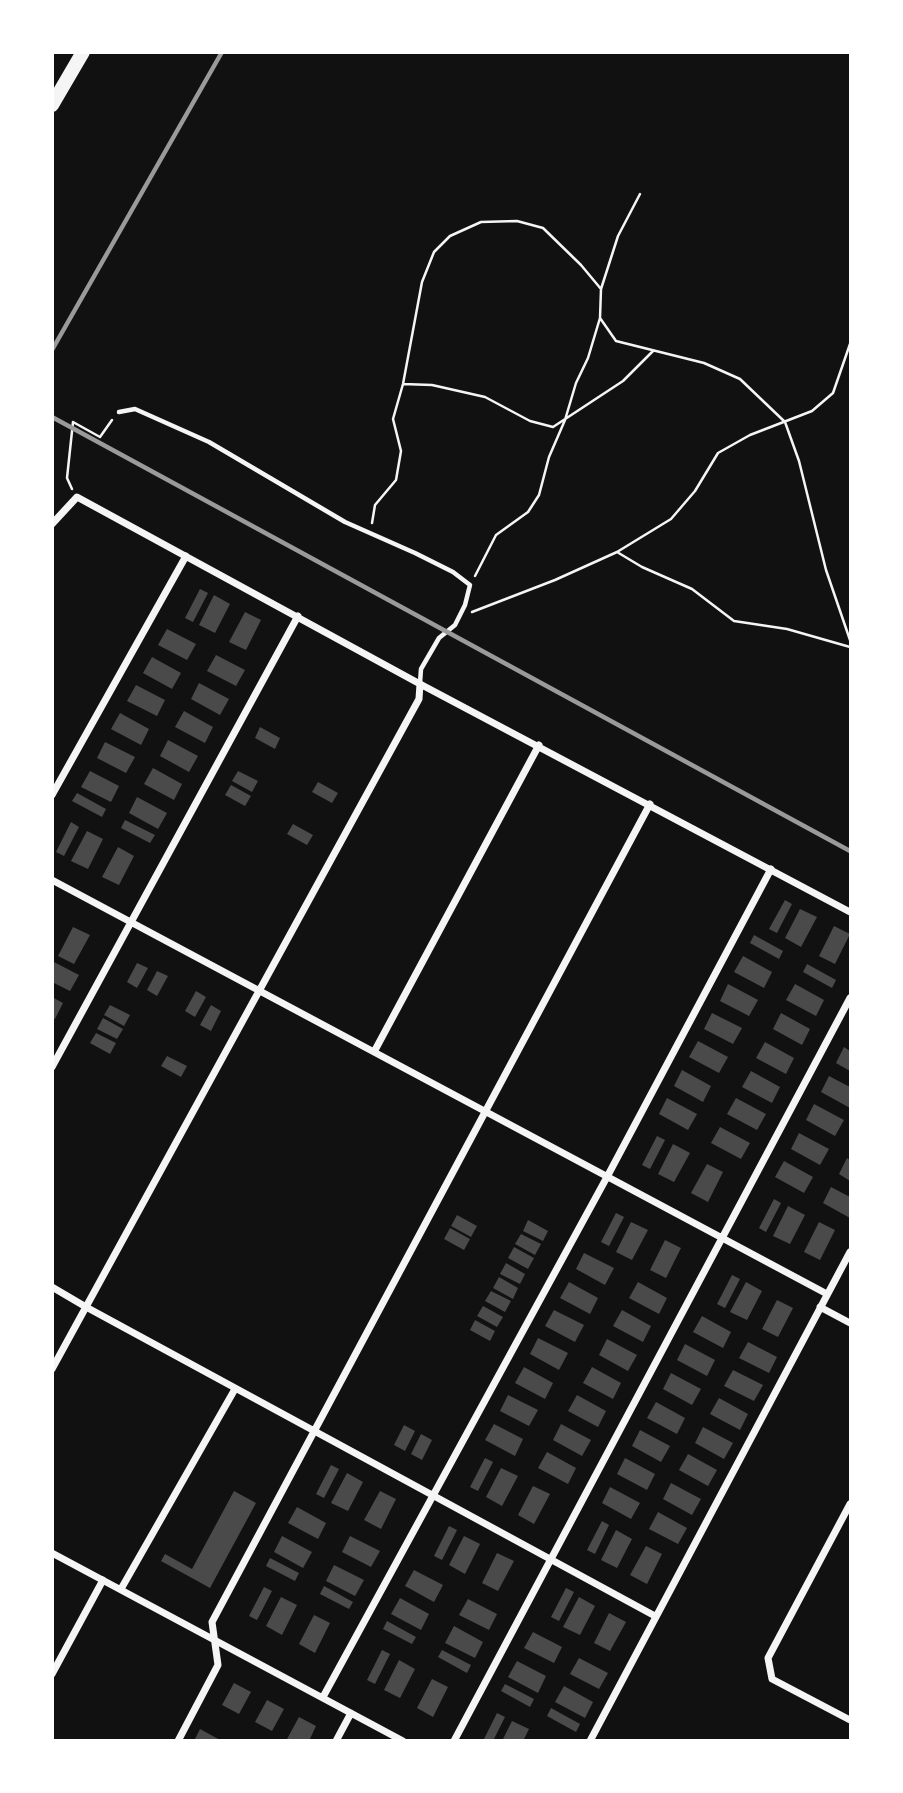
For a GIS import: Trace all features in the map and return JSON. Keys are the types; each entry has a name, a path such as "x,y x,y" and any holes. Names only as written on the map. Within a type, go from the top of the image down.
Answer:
{"main road":[{"path":"52,106 83,52"}],"street":[{"path":"52,524 77,497 420,684 850,912"},
{"path":"52,795 186,556"},
{"path":"52,1067 298,616"},
{"path":"52,1369 419,699 420,684"},
{"path":"374,1052 539,745"},
{"path":"178,1741 218,1665 212,1622 650,804"},
{"path":"323,1697 607,1177 771,869"},
{"path":"52,880 827,1294"},
{"path":"454,1741 850,998"},
{"path":"590,1741 850,1252"},
{"path":"52,1287 655,1616"},
{"path":"820,1307 850,1323"},
{"path":"121,1589 235,1388"},
{"path":"850,1504 768,1658 772,1679 850,1720"},
{"path":"52,1553 403,1741"},
{"path":"52,1674 103,1580"},
{"path":"336,1741 351,1713"}],"lane":[{"path":"119,412 135,409 209,442 345,522 425,557 470,585 455,625 439,638 421,669 420,684"}],"path":[{"path":"470,585 496,535 528,512 539,495 549,457 588,358 600,318 601,289 618,236 640,194"},
{"path":"370,533 375,505 396,480 401,451 393,419 403,384 422,282 434,252 450,236 481,222 517,221 543,228 582,265 601,289"},
{"path":"600,318 616,341 704,363 740,379 785,422 799,461 826,570 850,640"},
{"path":"461,612 474,612 503,601 617,552 671,519 695,491 718,453 750,435 812,411 833,393 850,344"},
{"path":"403,384 432,385 485,397 530,421 553,427 623,381 653,351"},
{"path":"77,497 66,478 74,422 100,437 119,412"},
{"path":"617,552 642,567 692,589 734,621 786,629 850,647"}],"building":[{"path":"200,589 208,593 193,622 185,618"},
{"path":"214,595 230,604 215,633 199,625"},
{"path":"245,612 261,620 246,650 229,642"},
{"path":"167,629 196,644 187,660 158,645"},
{"path":"216,655 245,670 236,686 207,671"},
{"path":"152,657 181,673 172,689 143,673"},
{"path":"199,683 229,699 220,715 191,699"},
{"path":"136,685 165,700 157,716 127,701"},
{"path":"184,711 213,727 205,743 175,727"},
{"path":"120,713 149,729 141,745 111,729"},
{"path":"260,727 280,738 275,749 255,738"},
{"path":"168,740 198,756 189,772 160,756"},
{"path":"105,742 135,757 126,773 97,758"},
{"path":"153,768 182,784 174,800 144,784"},
{"path":"90,771 119,786 111,802 81,787"},
{"path":"238,771 258,781 252,792 232,781"},
{"path":"318,782 338,793 332,803 312,792"},
{"path":"231,785 251,796 245,806 225,795"},
{"path":"77,793 106,809 102,817 72,801"},
{"path":"137,797 167,813 158,829 129,813"},
{"path":"125,820 155,835 150,843 121,828"},
{"path":"71,822 79,827 64,856 56,852"},
{"path":"293,824 313,835 307,845 287,834"},
{"path":"87,831 103,839 88,869 71,861"},
{"path":"118,847 134,856 119,885 102,877"},
{"path":"785,900 792,904 777,933 769,929"},
{"path":"800,909 817,917 801,947 785,938"},
{"path":"834,926 850,934 835,964 819,956"},
{"path":"73,927 90,935 74,964 58,956"},
{"path":"754,935 783,951 779,959 750,943"},
{"path":"743,956 772,972 764,988 734,972"},
{"path":"52,961 79,975 70,991 52,982"},
{"path":"137,963 148,968 137,988 127,982"},
{"path":"807,964 836,980 832,988 803,972"},
{"path":"157,971 168,976 157,996 147,990"},
{"path":"728,984 758,1000 749,1016 720,1001"},
{"path":"795,984 824,1000 816,1016 786,1000"},
{"path":"196,991 206,997 195,1017 185,1011"},
{"path":"52,997 63,1003 55,1019 52,1018"},
{"path":"110,1005 130,1015 124,1026 104,1015"},
{"path":"211,1005 221,1011 211,1031 200,1025"},
{"path":"712,1013 742,1028 733,1044 704,1029"},
{"path":"781,1013 810,1029 802,1045 773,1029"},
{"path":"103,1018 123,1029 117,1039 97,1029"},
{"path":"96,1033 116,1043 110,1054 90,1043"},
{"path":"698,1041 728,1057 719,1073 689,1057"},
{"path":"765,1042 794,1058 786,1074 756,1058"},
{"path":"844,1047 850,1051 850,1071 836,1063"},
{"path":"167,1056 187,1066 181,1077 161,1066"},
{"path":"682,1070 711,1086 703,1102 674,1086"},
{"path":"751,1071 780,1087 772,1103 742,1087"},
{"path":"829,1076 850,1087 850,1108 821,1092"},
{"path":"667,1098 697,1114 688,1130 659,1114"},
{"path":"736,1098 766,1114 757,1130 727,1114"},
{"path":"814,1104 844,1120 835,1136 806,1120"},
{"path":"720,1127 750,1143 741,1159 711,1143"},
{"path":"799,1133 829,1149 820,1165 791,1149"},
{"path":"657,1136 665,1140 650,1169 642,1165"},
{"path":"673,1144 690,1153 674,1182 658,1174"},
{"path":"847,1158 850,1160 850,1181 839,1174"},
{"path":"784,1161 813,1177 804,1193 775,1177"},
{"path":"707,1164 723,1172 708,1202 691,1193"},
{"path":"831,1187 850,1197 850,1218 823,1203"},
{"path":"774,1199 781,1203 766,1232 759,1228"},
{"path":"788,1206 805,1215 790,1244 773,1236"},
{"path":"616,1213 624,1217 609,1246 601,1242"},
{"path":"457,1215 477,1226 471,1237 451,1226"},
{"path":"528,1220 548,1231 543,1241 523,1231"},
{"path":"631,1222 648,1230 632,1260 616,1252"},
{"path":"819,1222 835,1230 820,1260 804,1252"},
{"path":"450,1228 470,1239 464,1250 444,1239"},
{"path":"521,1234 541,1244 535,1255 515,1244"},
{"path":"665,1240 681,1248 666,1278 650,1270"},
{"path":"514,1247 534,1258 528,1269 508,1258"},
{"path":"584,1253 614,1268 605,1285 576,1269"},
{"path":"506,1263 525,1274 520,1284 500,1274"},
{"path":"732,1275 740,1279 725,1308 717,1304"},
{"path":"499,1277 518,1288 513,1299 493,1288"},
{"path":"569,1282 598,1298 590,1314 560,1298"},
{"path":"638,1282 667,1298 659,1314 629,1298"},
{"path":"746,1282 762,1291 747,1320 730,1312"},
{"path":"491,1291 511,1301 505,1312 485,1301"},
{"path":"777,1300 793,1308 778,1337 762,1329"},
{"path":"483,1306 503,1317 497,1327 477,1316"},
{"path":"554,1310 584,1325 575,1342 545,1326"},
{"path":"622,1310 651,1326 643,1342 613,1326"},
{"path":"702,1316 731,1332 723,1348 693,1332"},
{"path":"475,1320 495,1331 490,1341 470,1330"},
{"path":"538,1338 568,1353 559,1370 530,1354"},
{"path":"607,1339 637,1355 628,1371 599,1355"},
{"path":"748,1342 777,1357 769,1373 739,1358"},
{"path":"685,1344 715,1360 707,1376 677,1360"},
{"path":"524,1367 553,1383 545,1399 515,1383"},
{"path":"592,1367 621,1383 613,1399 583,1383"},
{"path":"733,1370 763,1385 754,1401 724,1386"},
{"path":"671,1373 701,1389 692,1405 663,1389"},
{"path":"508,1395 538,1410 529,1426 500,1411"},
{"path":"577,1395 606,1411 598,1427 568,1411"},
{"path":"719,1398 748,1414 740,1430 710,1414"},
{"path":"656,1402 685,1418 677,1434 647,1418"},
{"path":"494,1424 523,1439 515,1456 485,1440"},
{"path":"561,1424 591,1440 582,1456 553,1440"},
{"path":"404,1425 415,1431 405,1451 394,1445"},
{"path":"703,1427 733,1443 724,1459 695,1443"},
{"path":"640,1430 670,1446 661,1462 632,1446"},
{"path":"421,1434 432,1440 422,1460 411,1454"},
{"path":"547,1452 576,1468 568,1484 538,1468"},
{"path":"688,1454 717,1470 708,1486 679,1470"},
{"path":"485,1458 493,1462 478,1491 470,1487"},
{"path":"625,1458 655,1474 647,1490 617,1474"},
{"path":"331,1465 339,1469 324,1498 316,1494"},
{"path":"501,1468 518,1476 502,1506 486,1497"},
{"path":"347,1473 363,1482 348,1511 331,1503"},
{"path":"671,1483 701,1499 692,1515 663,1499"},
{"path":"533,1486 550,1494 534,1524 518,1515"},
{"path":"610,1487 640,1503 631,1519 602,1503"},
{"path":"234,1491 256,1503 210,1588 161,1561 165,1554 192,1569"},
{"path":"380,1491 396,1499 381,1529 364,1520"},
{"path":"297,1507 326,1523 318,1539 288,1523"},
{"path":"658,1512 687,1528 678,1544 649,1529"},
{"path":"602,1521 609,1525 595,1554 587,1550"},
{"path":"449,1526 457,1530 442,1560 434,1556"},
{"path":"616,1530 632,1539 617,1568 601,1560"},
{"path":"282,1536 312,1552 303,1568 274,1552"},
{"path":"350,1536 380,1551 371,1567 342,1552"},
{"path":"464,1536 480,1544 465,1574 449,1565"},
{"path":"646,1546 662,1554 647,1584 630,1575"},
{"path":"497,1553 514,1561 498,1591 482,1583"},
{"path":"270,1558 299,1573 295,1581 266,1566"},
{"path":"334,1565 364,1580 355,1596 326,1581"},
{"path":"414,1570 443,1585 434,1602 405,1586"},
{"path":"324,1586 353,1602 349,1609 320,1594"},
{"path":"264,1587 272,1591 257,1620 249,1616"},
{"path":"566,1588 574,1592 559,1621 551,1617"},
{"path":"281,1597 297,1605 282,1635 266,1626"},
{"path":"579,1597 595,1606 580,1635 563,1627"},
{"path":"400,1598 429,1614 421,1630 391,1614"},
{"path":"468,1599 497,1614 489,1630 459,1615"},
{"path":"609,1613 626,1622 610,1651 594,1643"},
{"path":"314,1615 330,1623 315,1653 299,1644"},
{"path":"387,1621 416,1637 412,1644 383,1629"},
{"path":"454,1626 483,1642 475,1658 445,1643"},
{"path":"533,1632 562,1647 554,1663 524,1648"},
{"path":"382,1650 390,1654 375,1684 367,1680"},
{"path":"442,1650 471,1665 467,1673 438,1657"},
{"path":"579,1658 608,1673 599,1689 570,1674"},
{"path":"399,1660 415,1669 400,1698 384,1690"},
{"path":"517,1661 546,1676 538,1693 508,1677"},
{"path":"432,1679 448,1687 433,1717 417,1708"},
{"path":"234,1683 251,1692 239,1714 222,1705"},
{"path":"505,1684 534,1699 530,1707 501,1691"},
{"path":"564,1686 593,1702 585,1718 555,1702"},
{"path":"267,1700 284,1709 272,1731 255,1722"},
{"path":"551,1708 580,1724 576,1732 547,1716"},
{"path":"497,1713 505,1717 493,1741 483,1741"},
{"path":"299,1717 316,1726 309,1741 289,1741 287,1739"},
{"path":"512,1721 529,1729 523,1741 502,1741"},
{"path":"200,1729 222,1741 194,1741"}],"railway":[{"path":"52,350 222,52"},
{"path":"52,417 850,851"}]}
